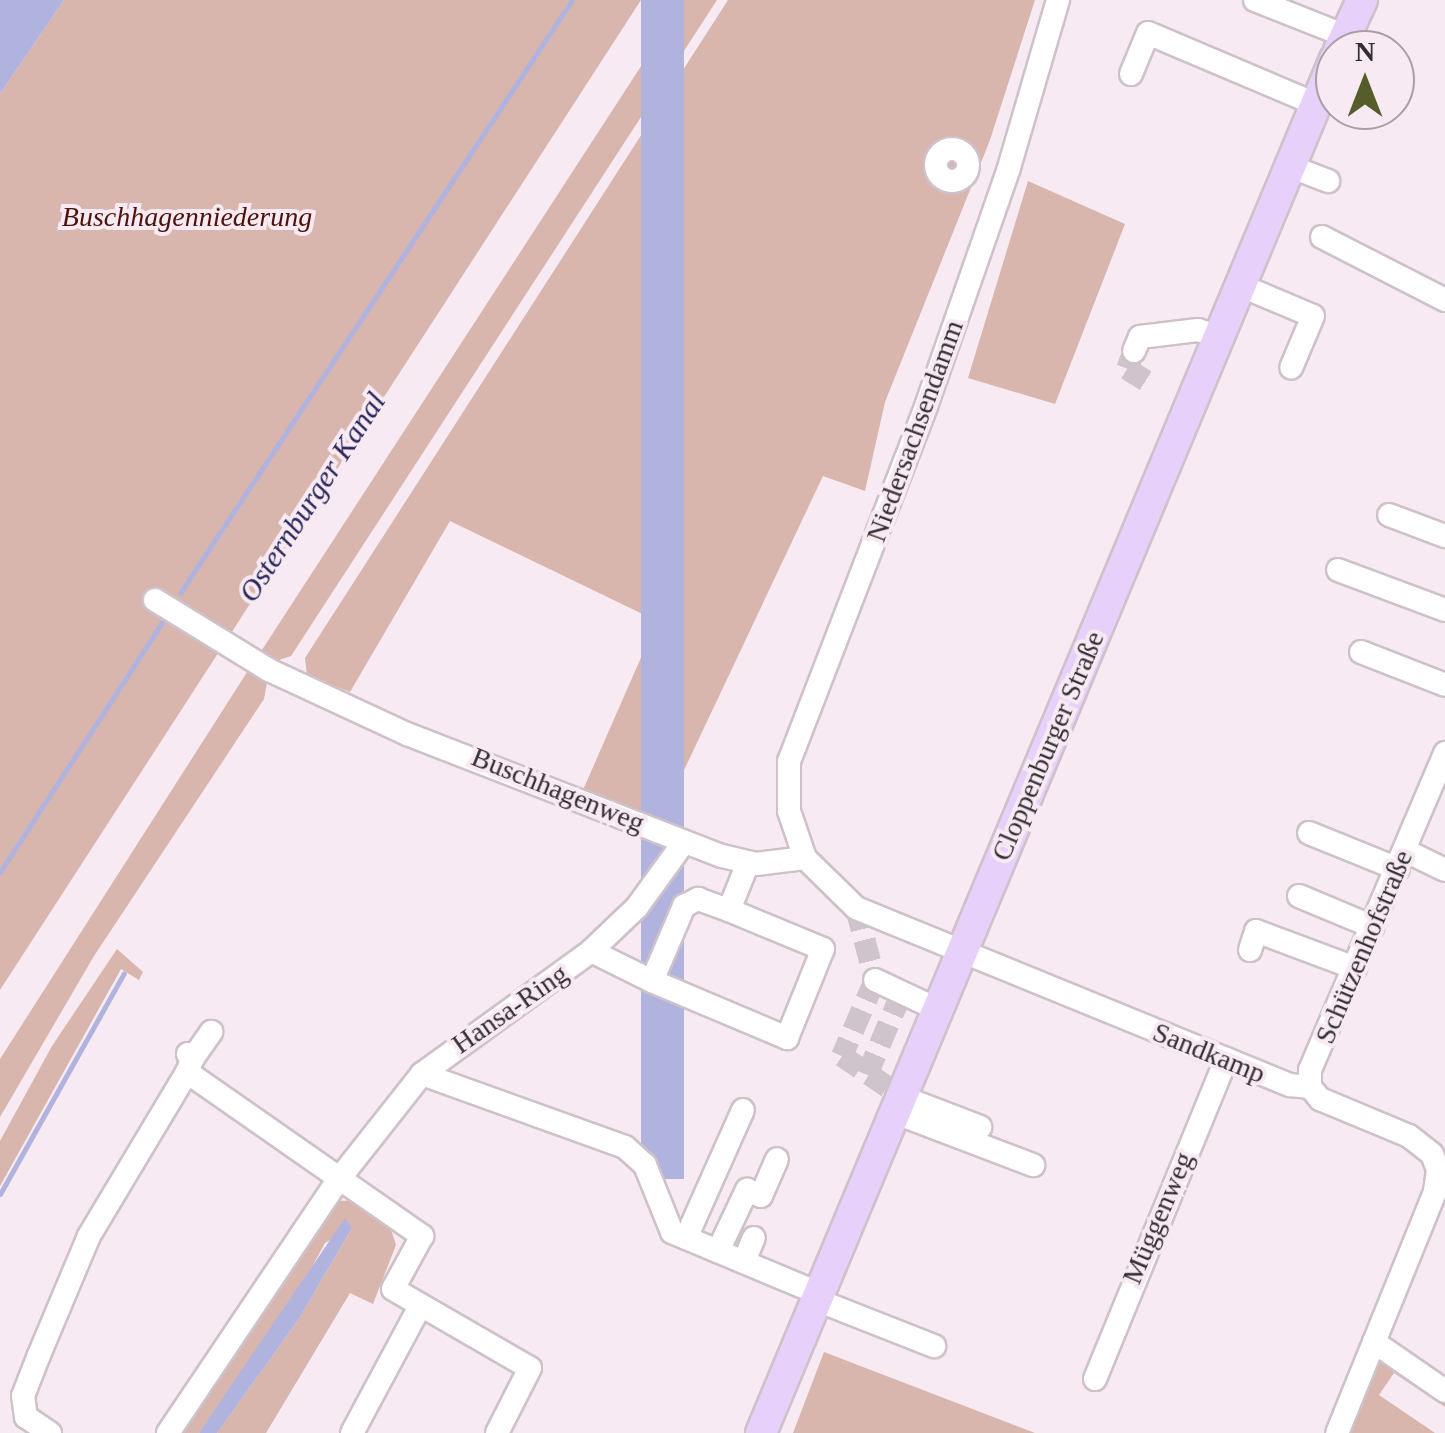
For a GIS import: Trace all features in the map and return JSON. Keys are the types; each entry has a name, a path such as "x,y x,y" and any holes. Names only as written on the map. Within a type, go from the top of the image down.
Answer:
{"main road":[{"name":"Cloppenburger Straße","path":"1348,30 1362,0"},
{"name":"Cloppenburger Straße","path":"761,1433 1314,104"}],"street":[{"name":"Niedersachsendamm","path":"806,858 789,811 789,760 927,404 1009,168 1058,0"},
{"path":"1255,0 1315,34"},
{"path":"1131,74 1148,32 1314,104"},
{"path":"967,159 1009,168"},
{"path":"1288,166 1328,182"},
{"path":"1322,237 1445,300"},
{"path":"1237,284 1313,316 1292,368"},
{"path":"1134,351 1140,337 1198,330 1216,336"},
{"path":"1389,514 1445,536"},
{"path":"1338,570 1445,610"},
{"name":"Buschhagenweg","path":"155,600 275,673 407,734 684,842 748,863 806,858"},
{"path":"1362,652 1445,685"},
{"name":"Schützenhofstraße","path":"1310,1087 1310,1070 1445,753"},
{"path":"1310,832 1445,870"},
{"name":"Hansa-Ring","path":"168,1433 339,1179 422,1074 591,952 637,907 684,842"},
{"path":"806,858 856,908 962,953"},
{"path":"728,910 748,863"},
{"path":"1299,896 1373,927"},
{"path":"591,952 652,980 788,1038 823,949 698,898 684,906 652,980"},
{"path":"1250,950 1256,931 1355,968"},
{"name":"Sandkamp","path":"962,953 1226,1059 1310,1087 1320,1098 1418,1140 1441,1161"},
{"path":"875,980 939,1010"},
{"path":"50,1433 26,1417 25,1406 39,1355 90,1236 210,1032"},
{"name":"Müggenweg","path":"1095,1379 1226,1059"},
{"path":"190,1061 339,1179 422,1236 393,1289 530,1368 497,1433"},
{"path":"422,1074 625,1147 645,1166 672,1232 934,1346"},
{"path":"899,1105 980,1127"},
{"path":"899,1105 1033,1164"},
{"path":"686,1238 743,1110"},
{"path":"718,1251 747,1190 761,1196 777,1159"},
{"path":"1337,1433 1435,1192 1441,1161"},
{"path":"744,1262 754,1238"},
{"path":"352,1433 420,1306"},
{"path":"1374,1342 1445,1391"}],"green space":[{"name":"Buschhagenniederung","path":"64,0 641,0 0,990 0,94"},
{"path":"684,0 717,0 291,656 276,661 260,653"},
{"path":"728,0 1035,0 990,140 885,402 865,491 823,476 660,821 583,790 657,621 450,521 350,692 307,675 305,658"},
{"path":"1028,181 1125,224 1055,404 968,378"},
{"path":"251,666 268,677 264,699 94,956 0,1117 0,1059"},
{"path":"117,949 143,972 139,980 121,969 0,1186 0,1141 52,1046"},
{"path":"357,1200 388,1220 396,1245 373,1304 350,1293 266,1433 217,1433 299,1319 352,1228 325,1243 288,1311 199,1433 181,1433 323,1220 340,1201"},
{"path":"824,1352 1035,1433 793,1433"},
{"path":"1377,1354 1445,1399 1445,1407 1394,1373 1379,1395 1435,1433 1345,1433"}],"water":[{"path":"0,0 64,0 0,94"},
{"path":"641,0 684,0 684,1179 641,1179"},
{"path":"345,1218 352,1228 299,1319 217,1433 199,1433"}],"waterway":[{"path":"180,593 572,0"},
{"path":"0,872 162,623"},
{"path":"0,1194 124,973"}],"tunnel":[{"path":"1134,351 1127,369 1154,386"},
{"path":"856,908 875,980 842,1056 902,1097"},
{"path":"867,1075 902,992"}],"water label":[{"name":"Osternburger Kanal","path":"312,497"}]}
